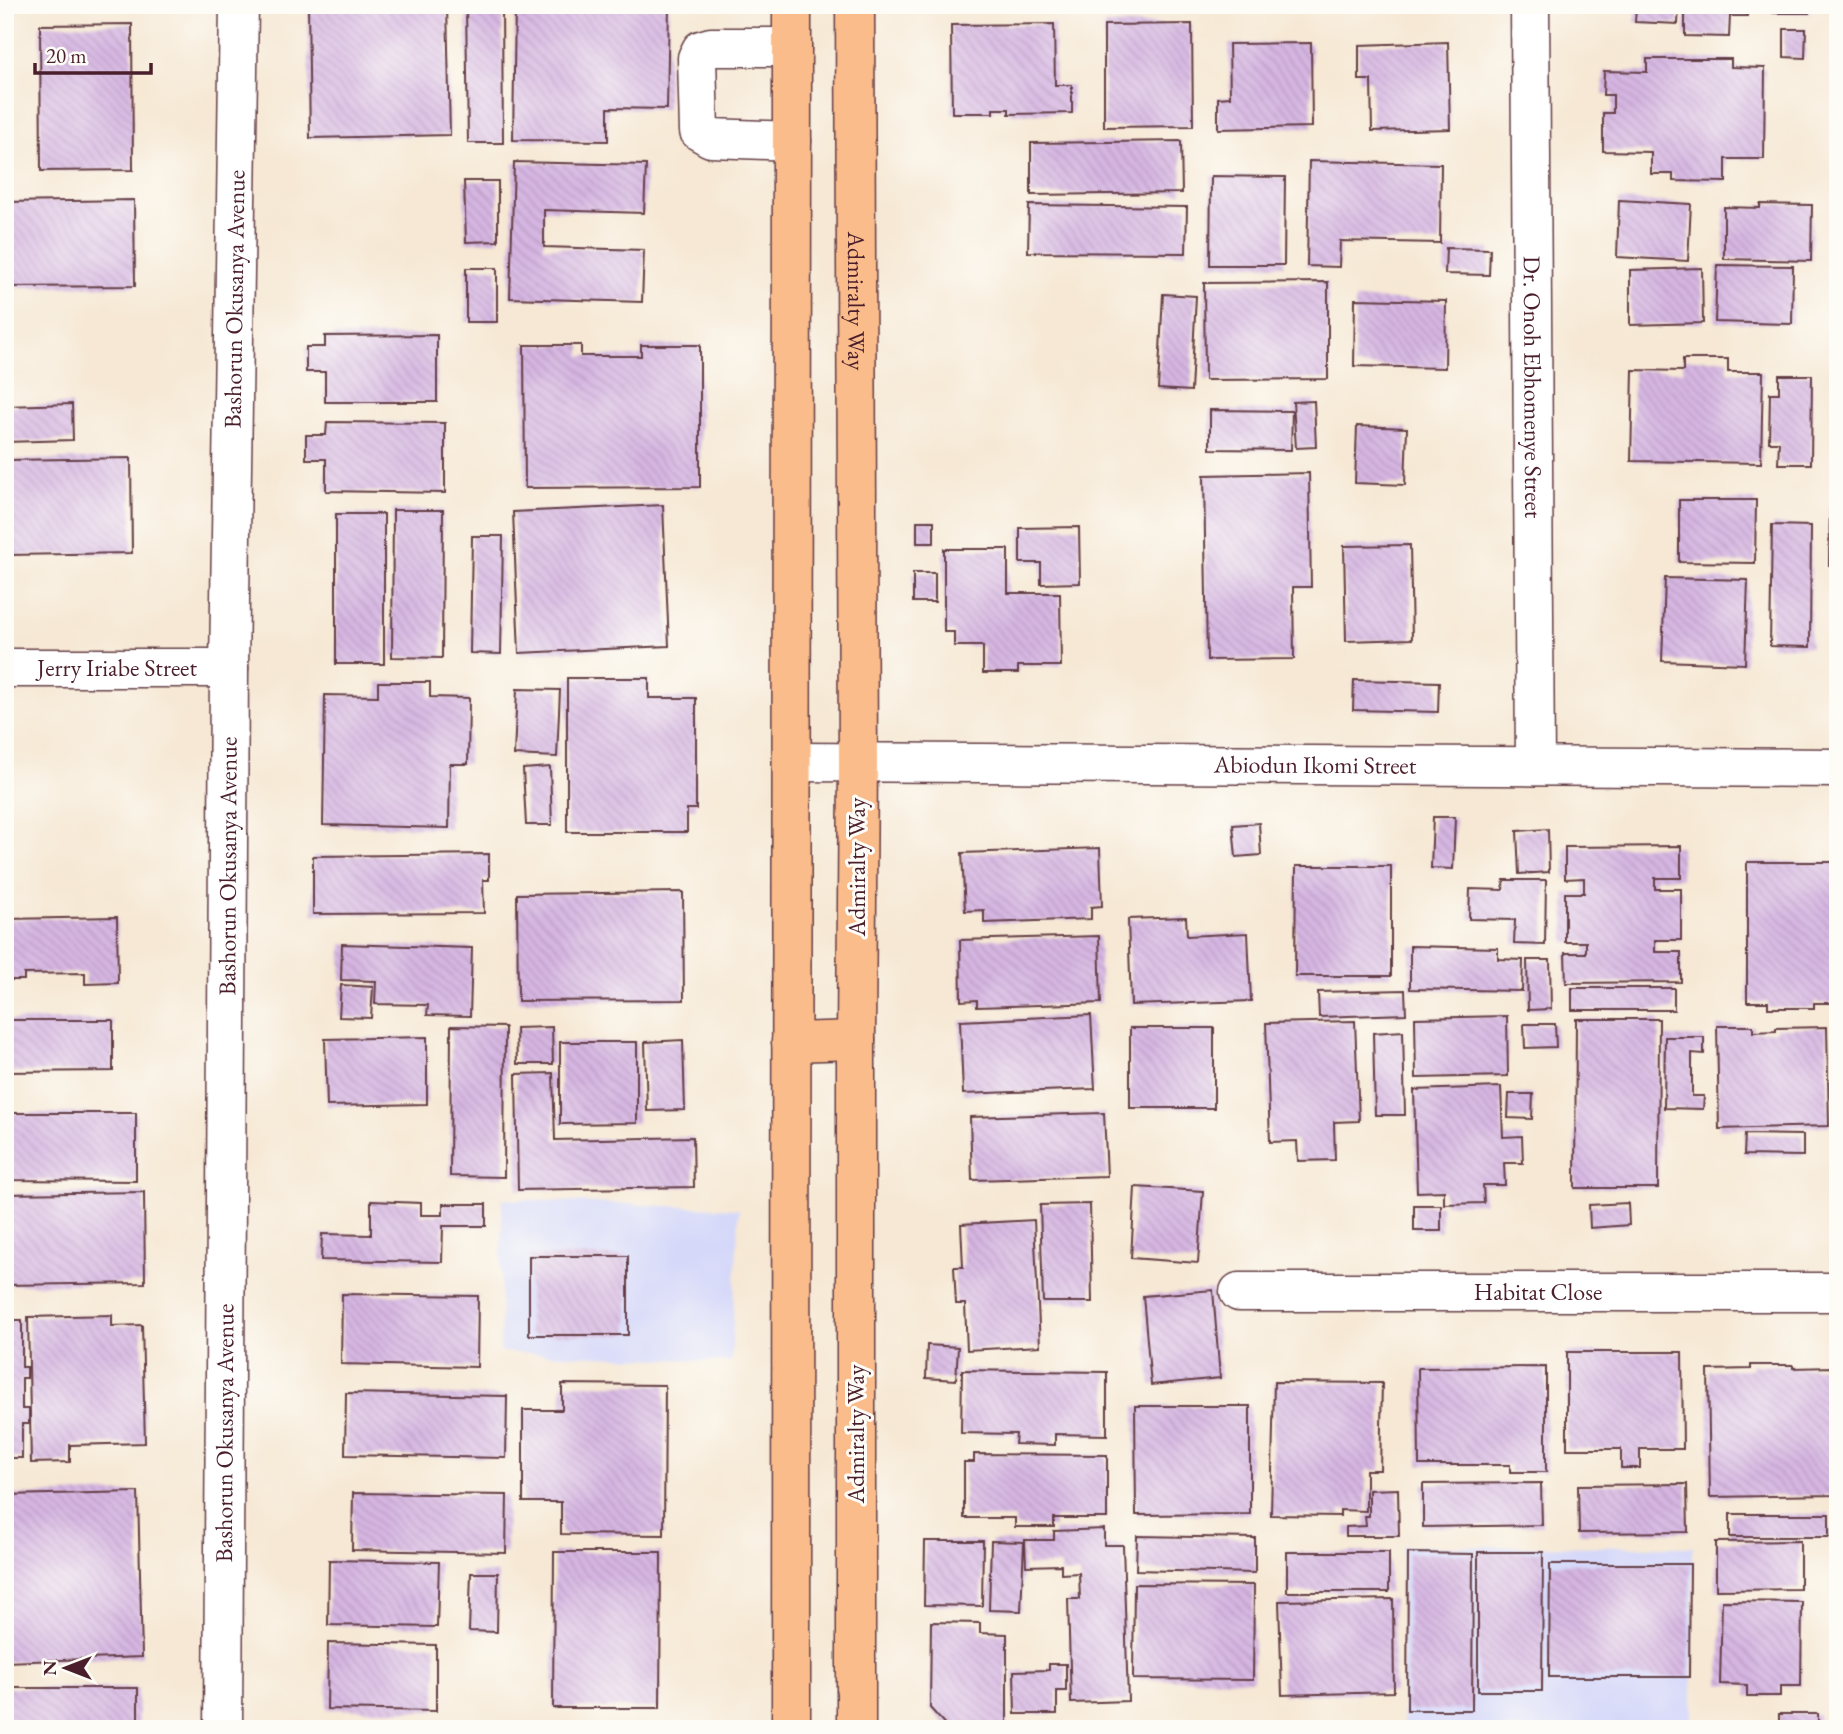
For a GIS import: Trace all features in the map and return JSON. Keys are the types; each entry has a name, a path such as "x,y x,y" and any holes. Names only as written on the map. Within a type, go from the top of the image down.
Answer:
{"main road":[{"path":"791,1729 792,5"},
{"name":"Admiralty Way","path":"855,5 858,762 856,1729"},
{"path":"791,1042 856,1040"}],"street":[{"name":"Bashorun Okusanya Avenue","path":"223,1729 229,668 239,5"},
{"name":"Dr. Onoh Ebhomenye Street","path":"1530,5 1535,766"},
{"path":"792,47 711,47 701,50 697,58 699,131 711,138 792,141"},
{"name":"Jerry Iriabe Street","path":"5,668 229,668"},
{"name":"Abiodun Ikomi Street","path":"792,762 1838,768"},
{"name":"Habitat Close","path":"1239,1292 1838,1292"}],"shaded area":[{"path":"502,1199 739,1209 731,1362 500,1352"},
{"path":"1402,1546 1693,1547 1692,1729 1403,1729"}],"building":[{"path":"308,5 447,5 450,135 310,138"},
{"path":"466,5 502,5 503,143 468,143"},
{"path":"515,5 669,5 667,109 608,108 608,141 513,140"},
{"path":"1636,5 1679,5 1678,24 1635,22"},
{"path":"1685,5 1748,5 1747,16 1730,16 1729,37 1685,36"},
{"path":"1773,5 1810,5 1809,13 1773,13"},
{"path":"132,24 133,170 41,171 40,25"},
{"path":"1054,24 1055,85 1072,85 1072,113 1009,114 1009,109 993,109 993,113 952,113 951,25"},
{"path":"1192,24 1193,126 1104,127 1104,25"},
{"path":"1784,29 1806,29 1805,58 1784,57"},
{"path":"1448,42 1450,129 1372,131 1371,80 1359,80 1359,45"},
{"path":"1311,43 1312,127 1218,129 1218,98 1230,97 1229,44"},
{"path":"1647,59 1731,59 1731,67 1765,68 1764,159 1726,159 1726,182 1673,181 1673,174 1651,174 1651,152 1603,151 1603,113 1613,113 1613,95 1603,95 1604,71 1647,72"},
{"path":"1181,141 1182,193 1031,195 1031,143"},
{"path":"1309,161 1441,164 1440,243 1340,241 1339,267 1307,266"},
{"path":"514,162 646,165 644,213 544,210 544,247 644,250 642,302 510,298"},
{"path":"1211,176 1285,177 1284,265 1210,265"},
{"path":"464,181 498,181 498,241 466,242"},
{"path":"134,200 135,286 5,287 5,202"},
{"path":"1619,200 1691,204 1688,261 1617,257"},
{"path":"1760,204 1812,205 1811,261 1724,259 1724,207 1760,208"},
{"path":"1029,205 1187,207 1186,253 1028,252"},
{"path":"1446,248 1490,249 1489,275 1445,274"},
{"path":"1717,265 1793,266 1792,324 1715,322"},
{"path":"466,268 497,268 497,322 466,322"},
{"path":"1702,268 1703,323 1630,325 1630,270"},
{"path":"1328,282 1328,379 1205,380 1204,283"},
{"path":"1163,294 1196,296 1191,391 1158,389"},
{"path":"1355,299 1446,301 1445,368 1354,366"},
{"path":"437,335 437,402 325,402 325,372 306,372 306,347 325,347 325,336"},
{"path":"524,345 581,345 581,356 641,356 641,345 700,345 700,487 525,488"},
{"path":"1683,359 1728,359 1728,372 1763,372 1761,463 1631,461 1633,370 1683,371"},
{"path":"1779,375 1812,375 1811,464 1778,464 1779,442 1769,442 1770,393 1779,393"},
{"path":"1314,401 1316,447 1296,448 1293,402"},
{"path":"72,404 73,440 5,442 5,406"},
{"path":"1210,410 1292,411 1291,450 1210,449"},
{"path":"327,422 445,423 445,493 326,491 326,459 306,459 306,435 326,435"},
{"path":"1357,426 1407,428 1405,485 1355,483"},
{"path":"131,458 132,553 9,555 8,460"},
{"path":"1309,473 1311,587 1293,587 1294,659 1207,660 1204,475"},
{"path":"1679,500 1756,500 1755,563 1679,562"},
{"path":"663,505 669,646 519,653 513,512"},
{"path":"1830,506 1838,506 1838,565 1829,565"},
{"path":"393,510 443,510 442,658 392,657"},
{"path":"336,514 384,514 384,664 336,664"},
{"path":"917,521 934,521 934,543 917,543"},
{"path":"1772,525 1811,526 1810,647 1770,646"},
{"path":"1079,527 1080,583 1041,584 1041,563 1020,563 1020,528"},
{"path":"472,536 503,536 501,654 470,653"},
{"path":"1410,545 1412,639 1346,641 1344,546"},
{"path":"944,549 1008,549 1008,593 1060,593 1061,666 1018,666 1018,673 983,673 983,646 954,646 954,632 944,632"},
{"path":"913,573 935,573 935,602 913,602"},
{"path":"1665,578 1748,580 1745,664 1662,661"},
{"path":"567,678 649,678 649,698 696,698 696,809 687,809 687,832 567,832"},
{"path":"1354,680 1439,682 1438,712 1353,710"},
{"path":"378,682 430,682 430,697 469,698 468,764 450,764 449,828 323,825 325,695 378,696"},
{"path":"517,689 560,690 557,757 514,755"},
{"path":"550,767 552,825 526,825 523,769"},
{"path":"1433,817 1455,817 1453,869 1431,868"},
{"path":"1259,823 1261,855 1236,857 1233,825"},
{"path":"1548,829 1549,872 1519,874 1517,831"},
{"path":"1681,846 1681,878 1655,878 1655,889 1681,889 1681,940 1655,940 1655,952 1681,952 1681,982 1566,983 1565,953 1586,953 1586,942 1565,942 1565,893 1584,893 1584,878 1565,879 1565,847"},
{"path":"1100,848 1102,906 1091,907 1091,919 984,923 984,910 965,911 962,853"},
{"path":"489,854 489,880 483,880 484,913 313,914 313,856"},
{"path":"1747,862 1837,862 1836,1003 1814,1003 1814,1008 1768,1008 1768,1002 1747,1002"},
{"path":"1296,866 1391,866 1391,976 1295,976"},
{"path":"1504,880 1546,880 1545,945 1514,944 1515,920 1469,919 1470,889 1503,890"},
{"path":"683,892 684,1000 518,1001 517,894"},
{"path":"117,917 118,983 85,984 85,973 24,974 24,980 5,980 5,919"},
{"path":"1186,917 1187,936 1248,933 1251,1001 1131,1005 1128,919"},
{"path":"1099,936 1101,1003 977,1007 977,1000 961,1001 960,940"},
{"path":"342,944 472,948 470,1016 427,1015 428,1005 375,1004 376,981 341,980"},
{"path":"1410,946 1498,948 1498,959 1523,960 1522,991 1410,989"},
{"path":"1527,960 1550,960 1551,1009 1528,1010"},
{"path":"341,985 373,987 371,1018 339,1017"},
{"path":"1572,988 1674,988 1674,1010 1572,1010"},
{"path":"1405,990 1406,1014 1319,1017 1318,992"},
{"path":"1091,1015 1095,1089 963,1094 960,1021"},
{"path":"1507,1016 1508,1076 1416,1078 1415,1018"},
{"path":"1576,1019 1659,1019 1658,1188 1575,1188"},
{"path":"5,1020 113,1020 113,1071 5,1072"},
{"path":"1355,1021 1359,1121 1334,1122 1335,1160 1298,1161 1297,1141 1270,1142 1266,1023"},
{"path":"1524,1024 1555,1024 1556,1047 1525,1048"},
{"path":"451,1026 505,1027 504,1177 450,1176"},
{"path":"1717,1026 1753,1026 1753,1032 1776,1031 1776,1028 1827,1027 1829,1126 1719,1129"},
{"path":"552,1027 553,1064 517,1064 516,1028"},
{"path":"1130,1028 1214,1028 1214,1108 1130,1108"},
{"path":"1403,1031 1405,1115 1375,1115 1373,1033"},
{"path":"427,1037 427,1104 327,1106 325,1039"},
{"path":"1665,1037 1704,1037 1704,1054 1692,1053 1692,1096 1704,1096 1703,1109 1664,1108"},
{"path":"683,1040 685,1110 647,1111 645,1042"},
{"path":"560,1042 637,1042 637,1123 560,1124"},
{"path":"553,1073 555,1140 693,1137 694,1187 518,1190 516,1074"},
{"path":"1501,1087 1503,1137 1522,1136 1523,1163 1504,1163 1505,1185 1483,1185 1484,1203 1444,1204 1444,1191 1417,1192 1414,1090"},
{"path":"1509,1094 1533,1094 1532,1119 1508,1118"},
{"path":"5,1113 136,1113 136,1181 5,1180"},
{"path":"1104,1113 1107,1176 972,1180 970,1117"},
{"path":"1745,1134 1803,1135 1803,1156 1744,1155"},
{"path":"1135,1187 1203,1191 1198,1263 1131,1258"},
{"path":"144,1192 145,1283 5,1285 5,1194"},
{"path":"371,1201 421,1203 421,1215 443,1215 443,1204 486,1204 486,1226 443,1226 442,1262 321,1260 322,1234 371,1235"},
{"path":"1628,1203 1629,1225 1590,1228 1589,1205"},
{"path":"1090,1204 1092,1302 1043,1302 1040,1205"},
{"path":"1414,1205 1441,1205 1441,1231 1414,1231"},
{"path":"1034,1220 1040,1346 967,1350 965,1304 956,1304 954,1267 963,1267 961,1224"},
{"path":"529,1256 628,1256 628,1335 529,1335"},
{"path":"1213,1290 1220,1378 1151,1385 1143,1296"},
{"path":"342,1294 478,1296 477,1367 341,1364"},
{"path":"112,1315 112,1326 142,1325 145,1443 70,1445 70,1462 31,1463 28,1317"},
{"path":"5,1320 22,1320 22,1367 27,1367 27,1378 22,1378 22,1409 29,1409 29,1424 22,1424 22,1458 5,1458"},
{"path":"927,1345 958,1347 956,1380 926,1378"},
{"path":"1567,1352 1682,1352 1683,1449 1640,1449 1640,1468 1621,1468 1621,1449 1567,1449"},
{"path":"1751,1365 1834,1367 1837,1495 1710,1497 1708,1370 1751,1369"},
{"path":"1546,1367 1546,1472 1510,1472 1510,1465 1419,1465 1418,1368"},
{"path":"962,1370 1107,1372 1107,1435 1055,1434 1055,1445 1015,1444 1016,1434 961,1433"},
{"path":"1274,1382 1382,1383 1380,1470 1366,1470 1366,1511 1340,1510 1340,1516 1271,1515"},
{"path":"562,1384 665,1385 664,1535 561,1534 561,1502 523,1502 523,1410 562,1410"},
{"path":"346,1393 507,1396 506,1458 345,1455"},
{"path":"1135,1406 1250,1406 1250,1514 1136,1515"},
{"path":"974,1454 1107,1455 1107,1518 1054,1518 1054,1527 1015,1527 1015,1518 964,1518 964,1462 974,1462"},
{"path":"1541,1483 1542,1525 1423,1527 1423,1484"},
{"path":"1687,1484 1688,1532 1579,1533 1578,1485"},
{"path":"1398,1489 1399,1536 1346,1536 1346,1527 1366,1526 1365,1516 1369,1516 1369,1490"},
{"path":"138,1492 142,1657 5,1662 5,1495"},
{"path":"353,1493 507,1495 506,1553 352,1550"},
{"path":"1730,1514 1829,1514 1829,1537 1730,1537"},
{"path":"1104,1529 1104,1545 1123,1545 1128,1701 1071,1703 1068,1599 1080,1599 1079,1573 1061,1574 1061,1565 1026,1566 1025,1540 1054,1540 1054,1531"},
{"path":"1137,1536 1255,1538 1255,1573 1136,1570"},
{"path":"925,1541 983,1541 982,1606 924,1605"},
{"path":"991,1541 1024,1542 1021,1611 989,1610"},
{"path":"1800,1541 1800,1589 1716,1590 1716,1542"},
{"path":"554,1552 661,1552 660,1708 553,1708"},
{"path":"1287,1552 1389,1552 1389,1592 1287,1592"},
{"path":"1478,1552 1543,1552 1542,1691 1478,1691"},
{"path":"1408,1553 1473,1554 1472,1710 1407,1710"},
{"path":"329,1560 439,1562 437,1627 328,1625"},
{"path":"1550,1564 1690,1564 1689,1677 1549,1677"},
{"path":"471,1573 498,1573 497,1632 469,1631"},
{"path":"1134,1584 1254,1585 1253,1680 1133,1679"},
{"path":"1393,1599 1394,1692 1282,1695 1279,1601"},
{"path":"1722,1601 1802,1602 1801,1686 1780,1686 1780,1696 1747,1696 1747,1685 1720,1684"},
{"path":"931,1622 980,1623 980,1633 1007,1634 1007,1729 949,1729 930,1708"},
{"path":"328,1643 436,1645 436,1711 327,1709"},
{"path":"1049,1664 1066,1664 1066,1691 1057,1691 1057,1714 1015,1714 1014,1671 1049,1670"},
{"path":"5,1688 138,1688 138,1729 5,1729"},
{"path":"1779,1714 1818,1714 1818,1729 1779,1729"}]}
